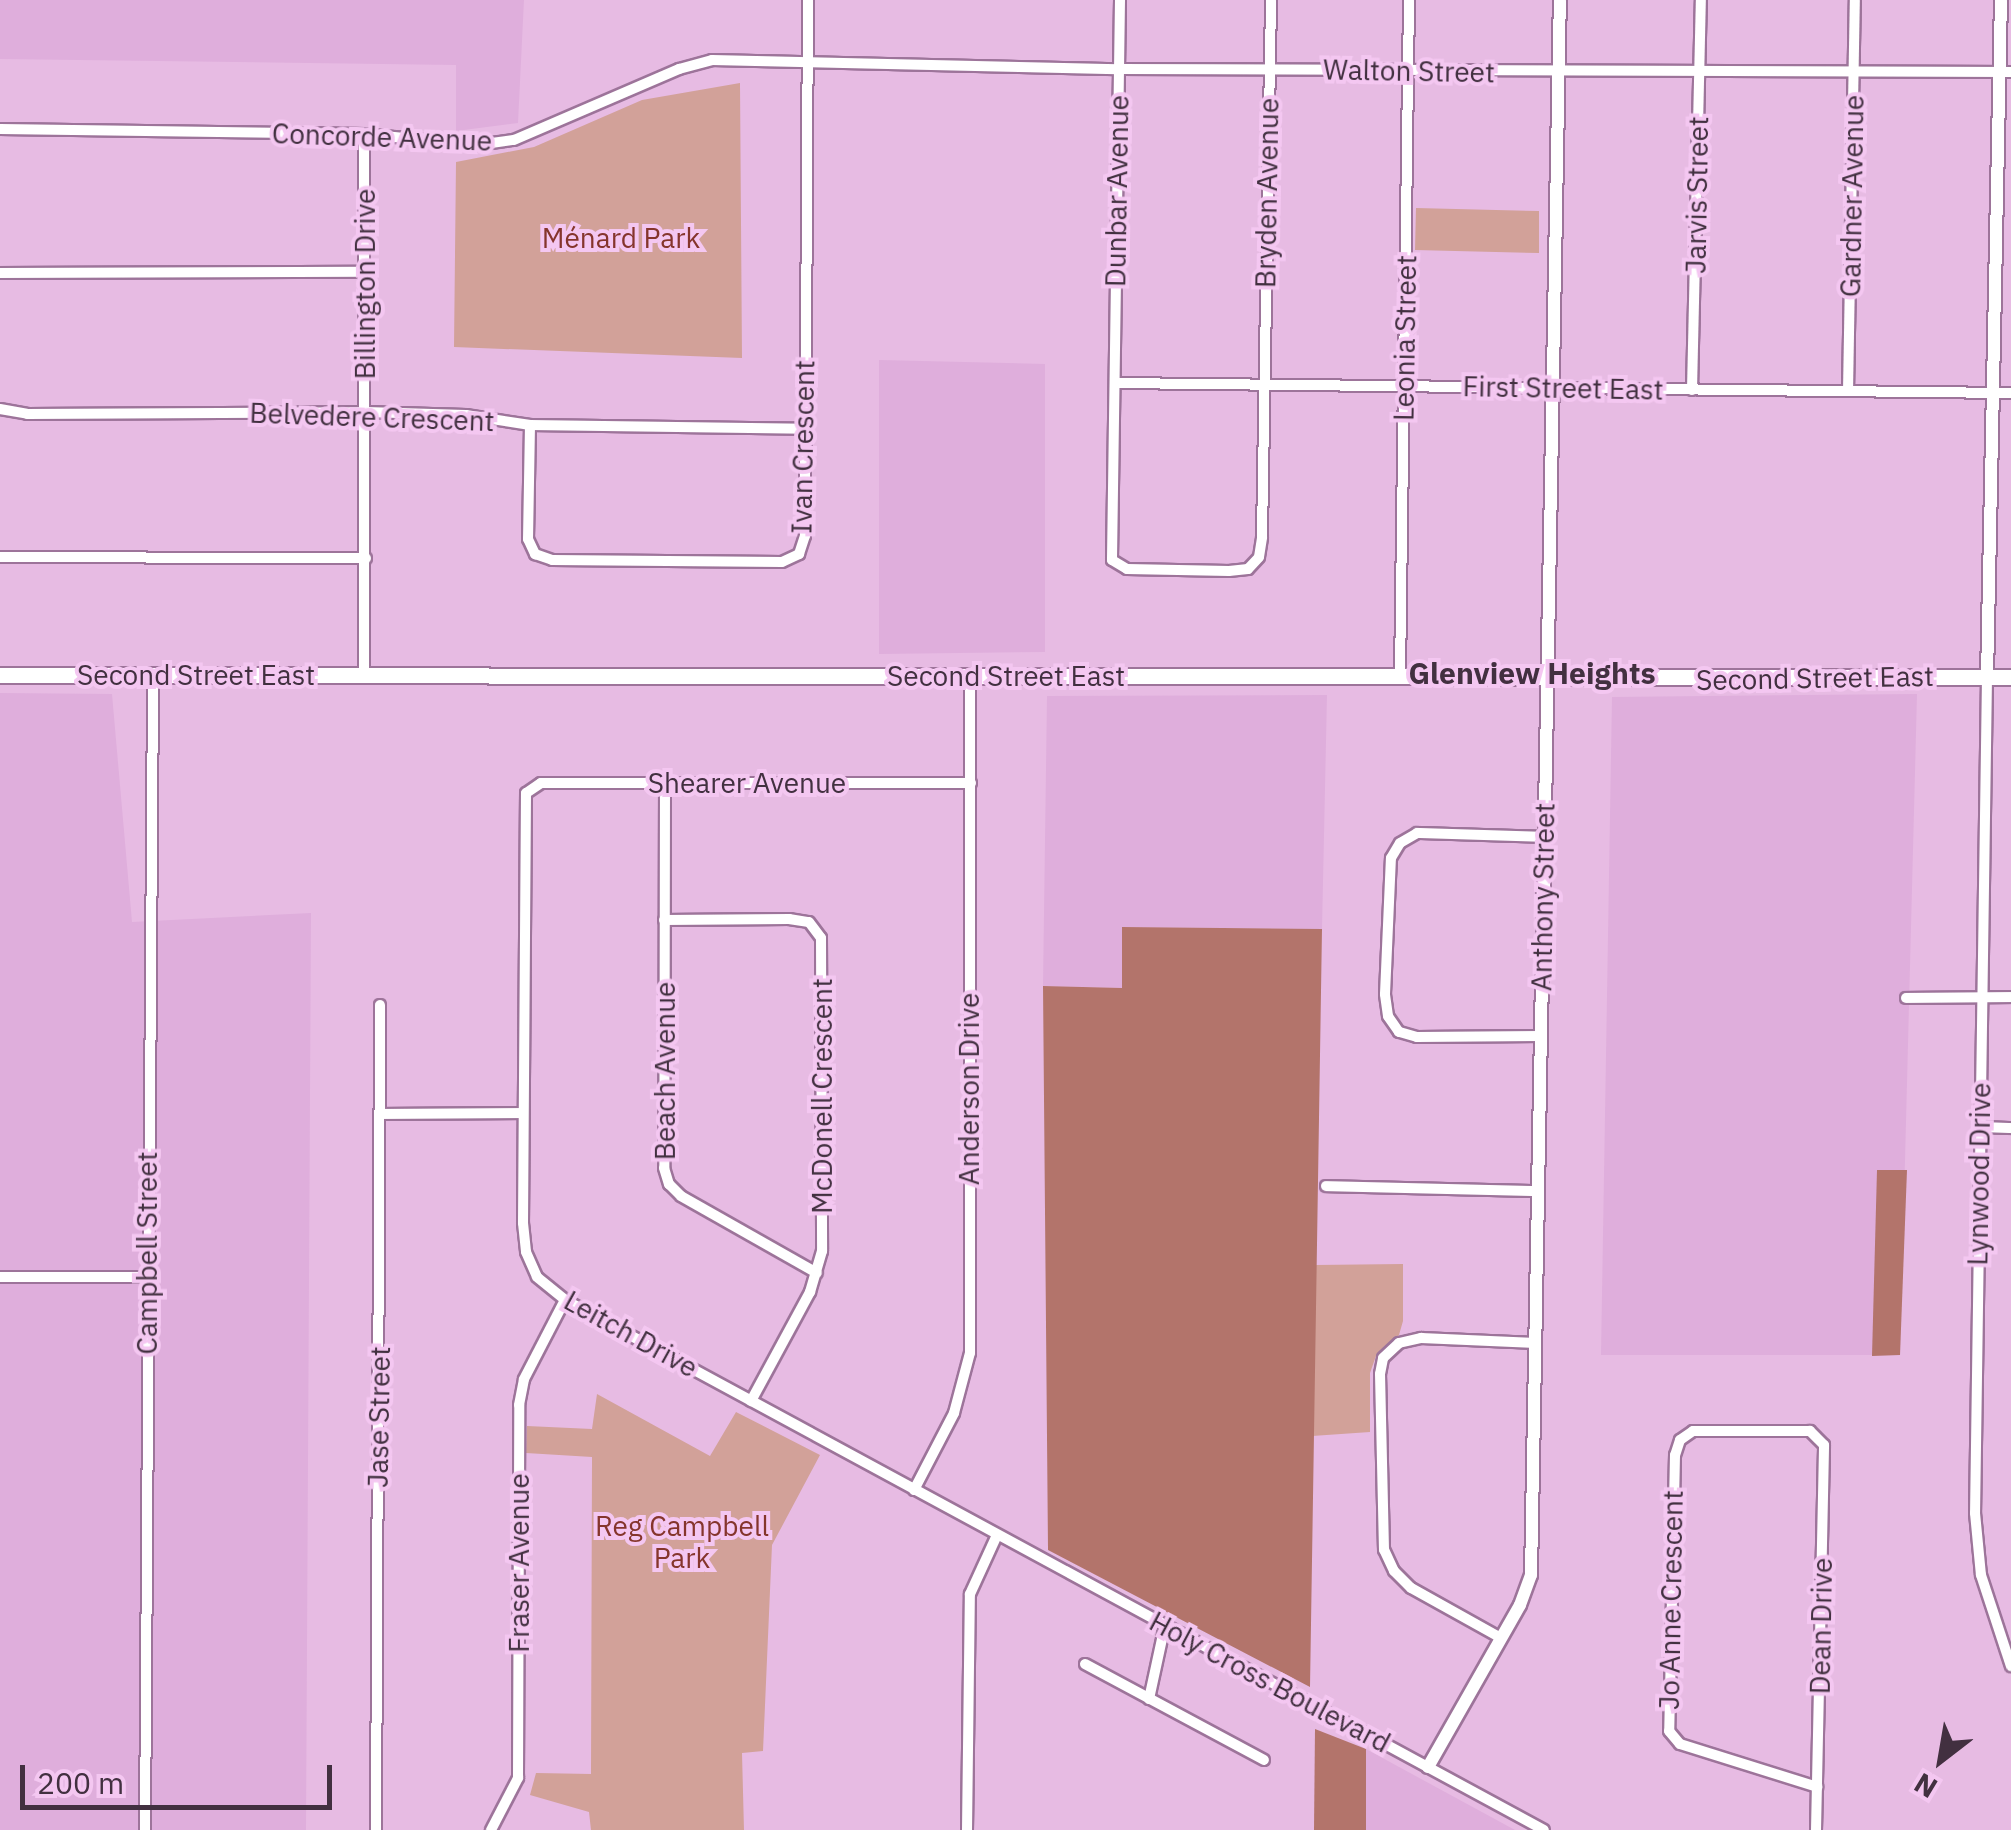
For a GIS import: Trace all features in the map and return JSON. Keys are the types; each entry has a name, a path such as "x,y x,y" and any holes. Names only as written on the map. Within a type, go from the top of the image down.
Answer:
{"main road":[{"name":"Second Street East","path":"0,675 2011,677"}],"street":[{"name":"Ivan Crescent","path":"530,425 528,539 536,554 552,560 796,559 804,536 808,0"},
{"name":"Dunbar Avenue","path":"1120,0 1112,560 1127,569 1212,571 1248,569 1259,557 1264,385"},
{"name":"Bryden Avenue","path":"1264,385 1270,0"},
{"name":"Leonia Street","path":"1400,677 1409,0"},
{"name":"Anthony Street","path":"1428,1768 1531,1576 1560,0"},
{"name":"Jarvis Street","path":"1692,390 1701,0"},
{"name":"Gardner Avenue","path":"1848,391 1855,0"},
{"path":"1988,677 1990,392 2005,72 2001,0"},
{"name":"Concorde Avenue","path":"0,130 364,134 477,145 514,140 680,69 712,60 808,62"},
{"name":"Walton Street","path":"808,62 1118,69 2005,72"},
{"name":"Billington Drive","path":"364,134 364,675"},
{"path":"0,273 365,272"},
{"name":"First Street East","path":"1115,382 2011,392"},
{"name":"Belvedere Crescent","path":"0,409 27,414 366,412 466,415 530,425 806,428"},
{"path":"0,558 366,558"},
{"name":"Campbell Street","path":"145,1830 153,675"},
{"name":"Anderson Drive","path":"914,1490 954,1413 970,1353 970,677"},
{"name":"Lynwood Drive","path":"1988,677 1975,1513 1981,1575 2011,1666"},
{"name":"Shearer Avenue","path":"526,793 540,783 971,782"},
{"name":"Beach Avenue","path":"665,784 664,1168 670,1184 681,1196 817,1272"},
{"name":"Leitch Drive","path":"526,793 522,1113 526,1252 537,1277 565,1300 997,1535"},
{"path":"1540,1036 1417,1037 1399,1032 1388,1016 1385,994 1391,858 1400,843 1417,833 1543,837"},
{"name":"McDonell Crescent","path":"664,920 789,918 809,922 821,938 822,1251 817,1272 751,1401"},
{"path":"1906,998 2011,997"},
{"name":"Jase Street","path":"376,1830 380,1005"},
{"path":"382,1114 522,1113"},
{"path":"1980,1127 2011,1128"},
{"path":"1326,1186 1537,1191"},
{"path":"0,1278 147,1277"},
{"name":"Fraser Avenue","path":"491,1830 518,1778 519,1404 524,1379 565,1300"},
{"path":"1501,1638 1411,1588 1394,1571 1384,1550 1380,1374 1384,1358 1399,1343 1421,1338 1536,1343"},
{"name":"Jo Anne Crescent","path":"1808,1431 1699,1430 1678,1444 1668,1727 1680,1744 1817,1787"},
{"name":"Dean Drive","path":"1808,1431 1819,1436 1825,1448 1816,1830"},
{"path":"967,1830 970,1594 997,1535"},
{"name":"Holy Cross Boulevard","path":"997,1535 1544,1830"},
{"path":"1149,1699 1165,1625"},
{"path":"1084,1664 1264,1760"}],"shaded area":[{"path":"0,0 524,0 518,123 456,131 456,65 0,59"},
{"path":"879,360 1045,364 1045,652 879,654"},
{"path":"0,693 112,694 132,922 311,913 306,1830 0,1830"},
{"path":"1917,694 1900,1355 1601,1355 1612,697"},
{"path":"1327,695 1322,929 1123,927 1123,988 1043,986 1047,696"},
{"path":"1122,927 1322,929 1310,1687 1048,1550 1043,986 1122,988"},
{"path":"1877,1170 1907,1170 1900,1355 1872,1356"},
{"path":"1315,1729 1366,1749 1366,1830 1314,1830"},
{"path":"1366,1749 1515,1830 1366,1830"}],"green space":[{"name":"Ménard Park","path":"740,83 742,358 454,347 456,162 534,147 642,100"},
{"path":"1416,208 1539,211 1539,253 1415,250"},
{"path":"1403,1264 1403,1321 1399,1335 1376,1356 1370,1373 1370,1432 1312,1436 1315,1265"},
{"name":"Reg Campbell Park","path":"597,1394 710,1456 736,1412 820,1455 772,1545 763,1751 742,1753 744,1830 591,1830 589,1812 530,1795 536,1773 591,1774 592,1457 526,1453 527,1426 592,1429"}],"district":[{"name":"Glenview Heights","path":"1532,673"}]}
